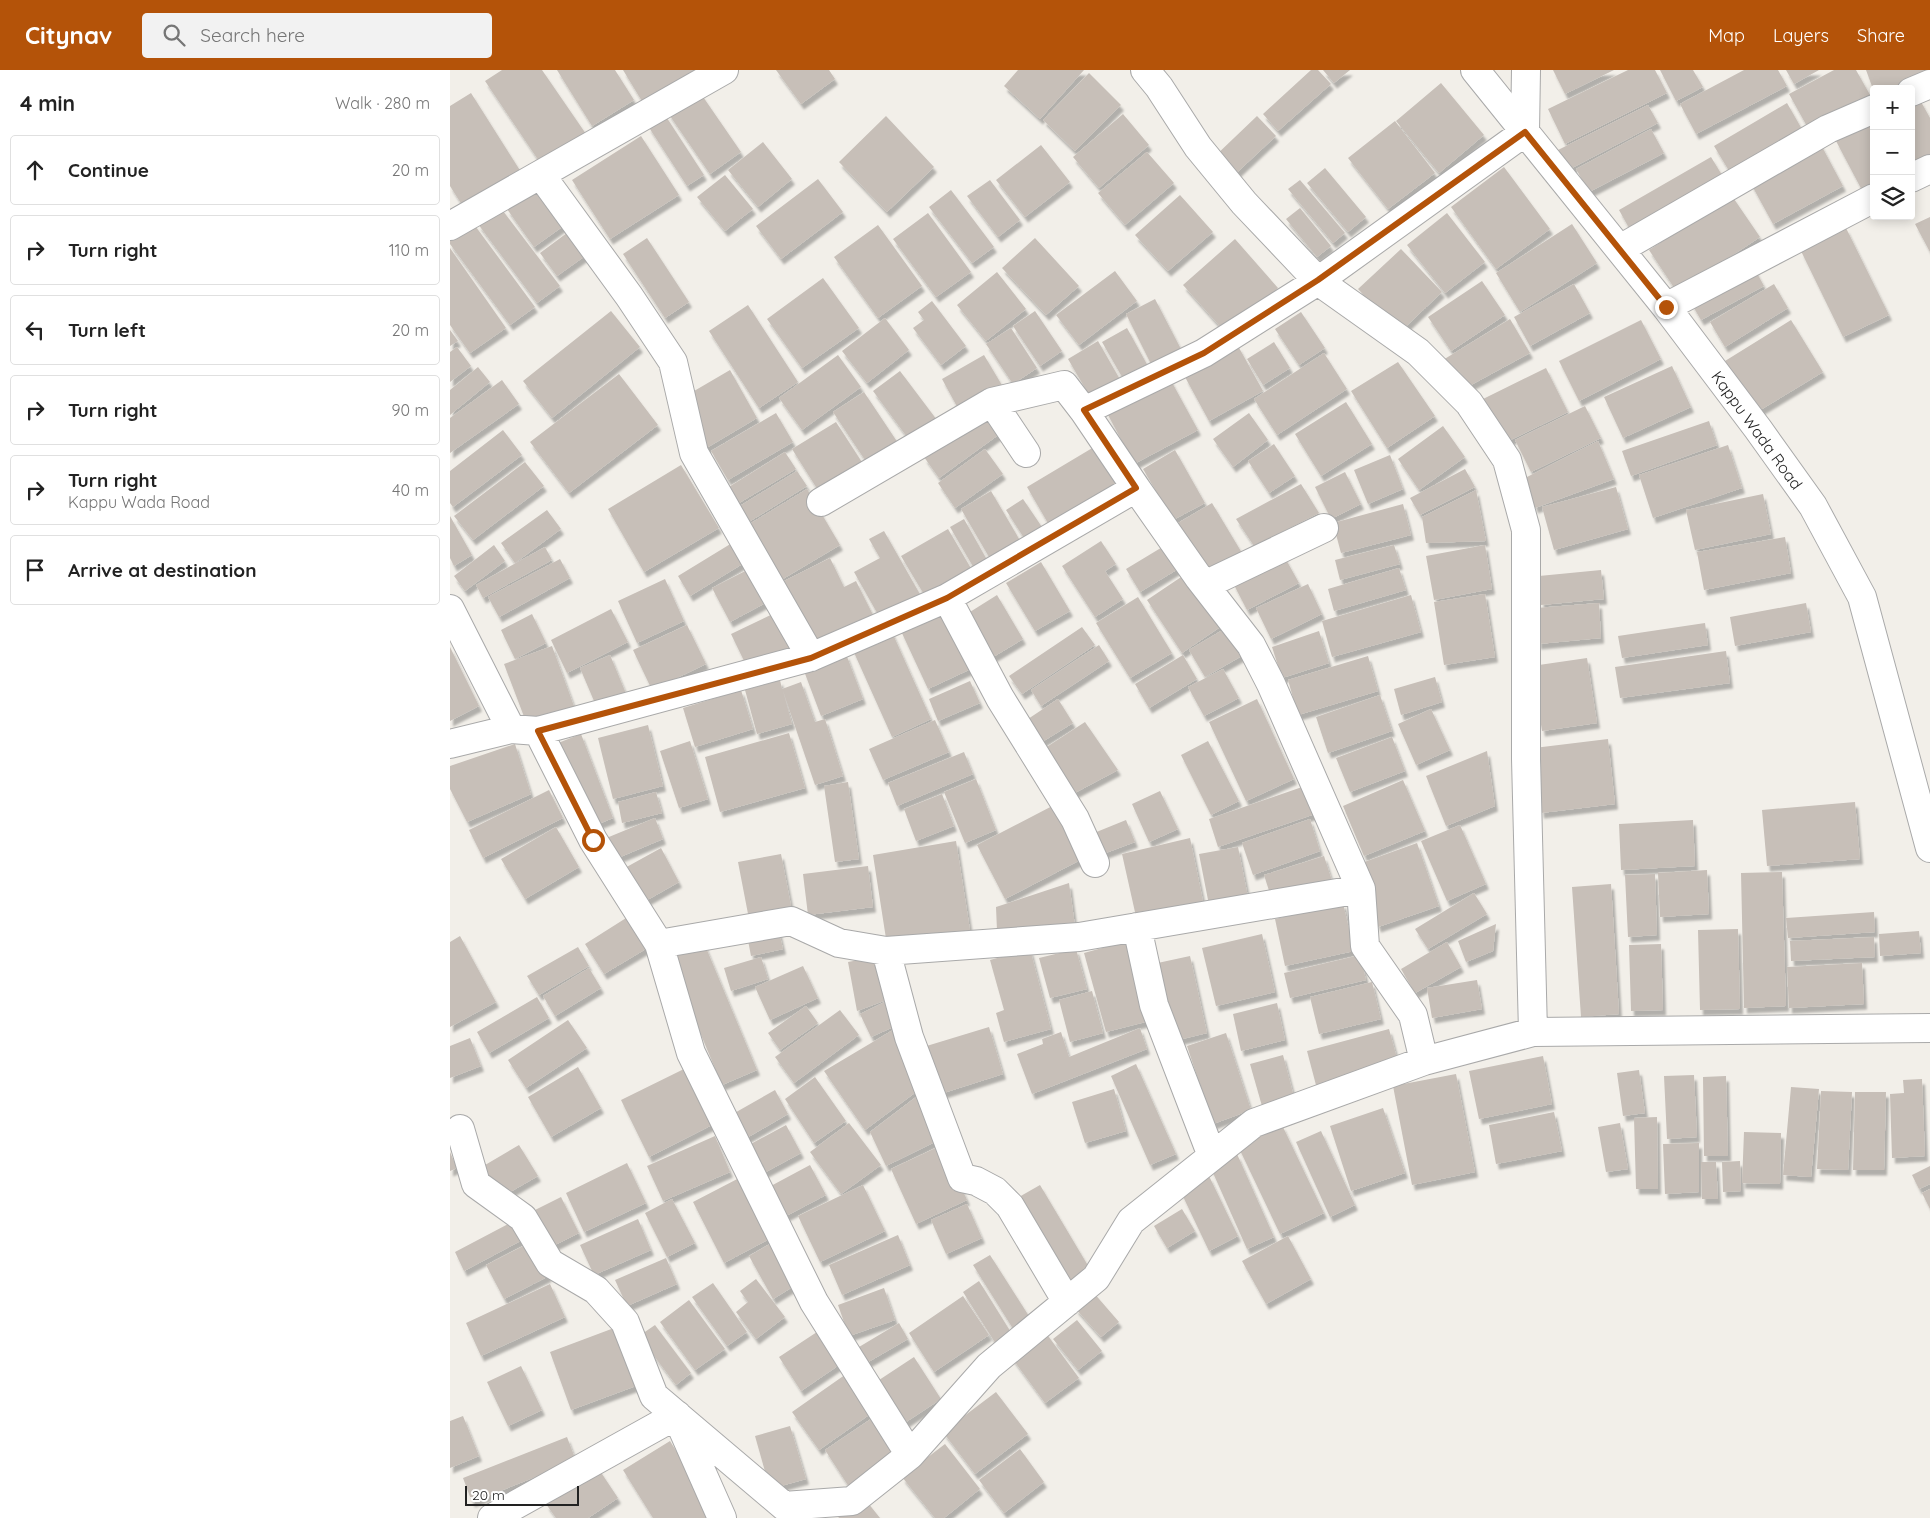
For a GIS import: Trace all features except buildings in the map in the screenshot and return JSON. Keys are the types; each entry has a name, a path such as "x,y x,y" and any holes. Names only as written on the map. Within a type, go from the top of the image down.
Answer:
{"street":[{"path":"450,226 724,70"},
{"path":"1145,70 1159,87 1198,147 1244,203 1318,280 1418,352 1468,403 1507,460 1526,530 1526,759 1533,1032"},
{"name":"Kappu Wada Road","path":"1475,70 1666,307 1758,429 1812,506 1862,597 1930,848"},
{"path":"1084,410 1204,353 1318,280 1525,132 1526,70"},
{"path":"1915,90 1930,84"},
{"path":"1620,250 1828,129 1870,111"},
{"path":"1915,176 1930,169"},
{"path":"541,175 629,296 673,362 694,453 811,658"},
{"path":"1666,307 1870,200"},
{"path":"821,502 992,402 1064,385 1084,410 1136,488 1205,585 1251,645 1271,684 1360,889 1365,946 1413,1015 1424,1061"},
{"path":"992,402 1026,453"},
{"path":"450,744 511,729 538,731 811,658 947,598 1136,488"},
{"path":"1205,585 1324,528"},
{"path":"947,598 1000,698 1076,819 1095,863"},
{"path":"450,609 511,729"},
{"path":"538,731 593,840 659,944 691,1053 814,1302 910,1456"},
{"path":"659,944 791,921 839,943 886,951 1079,937 1360,889"},
{"path":"1137,928 1154,1005 1212,1156"},
{"path":"886,951 909,1037 962,1178 976,1181 995,1191 1010,1206 1067,1302"},
{"path":"460,1129 476,1184 523,1218 550,1263 596,1290 625,1322 654,1396 784,1506 852,1501 910,1456 989,1366 1096,1278 1131,1221 1254,1123 1424,1061 1533,1032 1930,1028"},
{"path":"492,1518 677,1415"},
{"path":"677,1415 722,1518"}],"route":[{"path":"593,840 538,731 811,658 947,598 1136,488 1084,410 1204,353 1318,280 1525,132 1666,307"}]}
